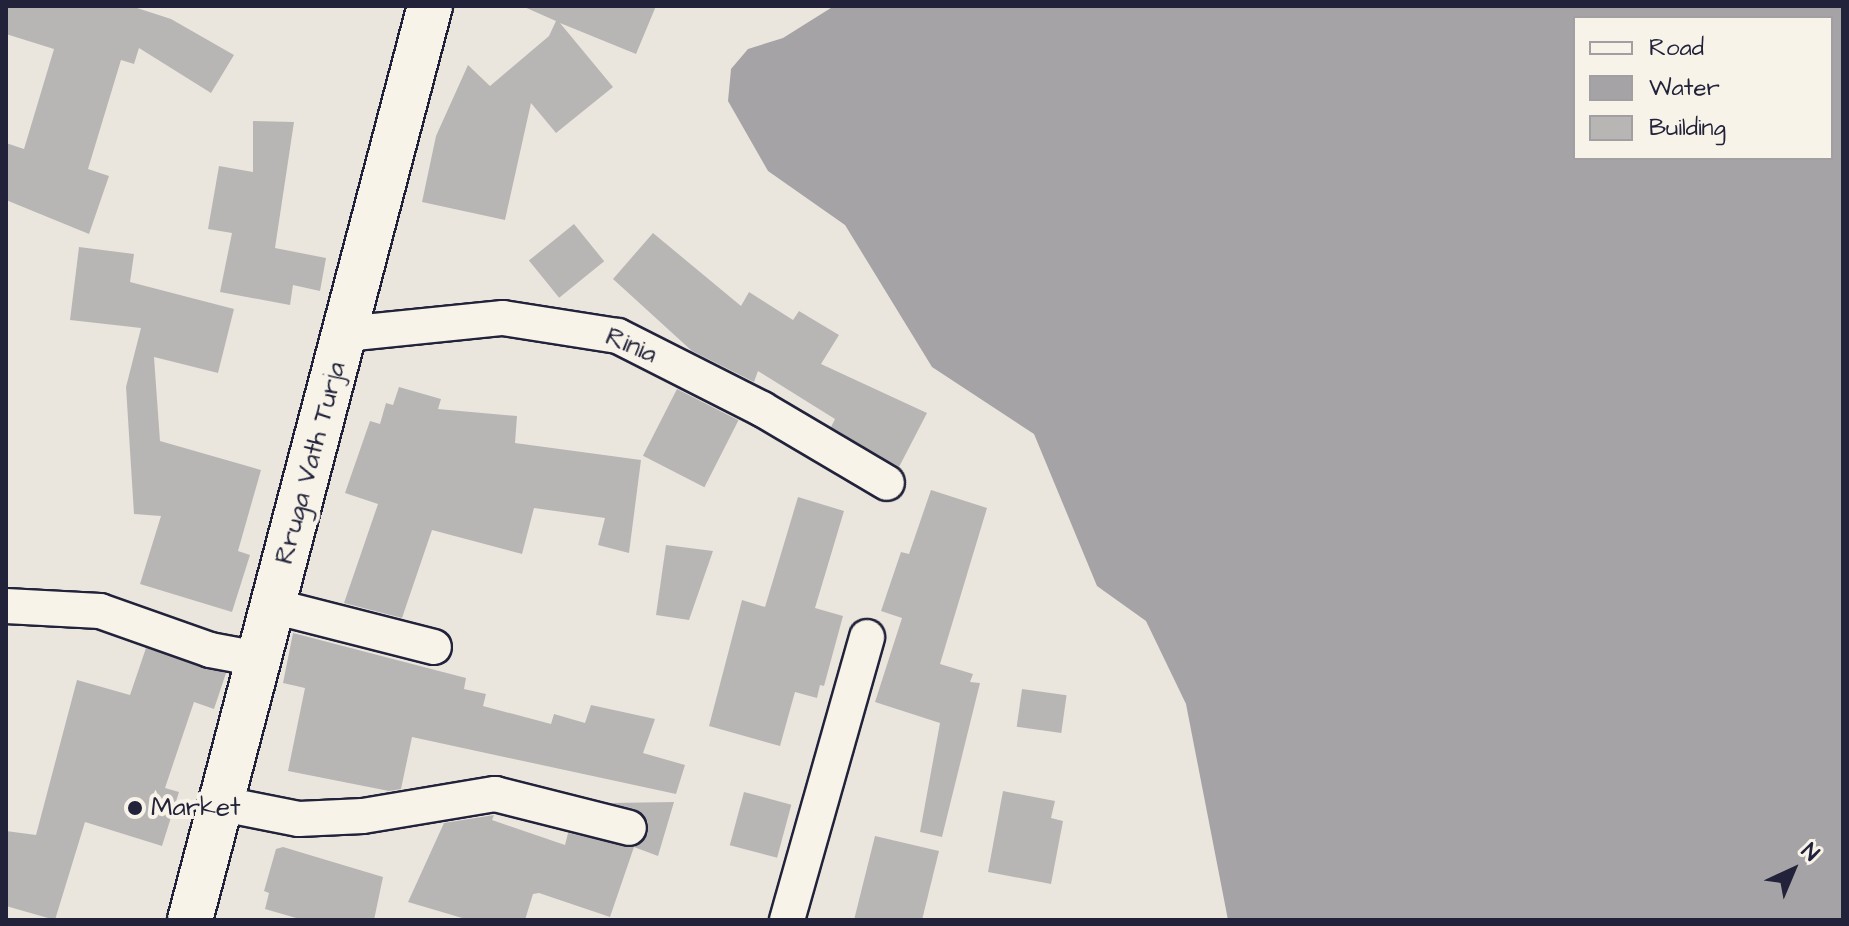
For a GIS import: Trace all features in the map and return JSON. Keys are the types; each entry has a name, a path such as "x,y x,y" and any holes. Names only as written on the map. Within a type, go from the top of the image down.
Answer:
{"street":[{"name":"Rruga Vath Turja","path":"190,920 223,804 258,659 430,6"},
{"name":"Rinia","path":"345,334 503,318 618,336 762,409 887,483"},
{"path":"6,606 100,611 210,650 258,659"},
{"path":"273,606 434,647"},
{"path":"787,920 867,637"},
{"path":"223,804 312,819 363,816 495,794 629,828"}],"water":[{"path":"834,6 1843,6 1843,920 1228,920 1186,704 1146,621 1097,586 1034,434 932,367 845,225 768,171 728,101 731,69 748,49 783,38"}],"building":[{"path":"6,6 131,6 171,19 234,55 211,93 139,48 134,64 121,60 88,169 109,176 89,234 6,200 6,143 24,149 54,49 6,34"},
{"path":"522,6 656,6 636,54 560,23 613,87 556,133 531,103 505,220 422,202 436,136 468,65 490,86 549,36 556,21"},
{"path":"253,121 294,122 275,248 326,258 320,291 293,285 290,305 220,292 232,233 208,229 219,166 253,172"},
{"path":"574,224 604,261 559,298 529,261"},
{"path":"653,233 741,306 749,292 793,320 799,311 839,335 821,364 927,413 899,467 831,427 835,419 758,371 754,382 692,351 613,279"},
{"path":"79,247 134,254 130,282 234,309 218,373 154,357 160,441 261,470 238,551 250,555 232,612 140,584 161,516 134,514 126,387 141,328 70,320"},
{"path":"399,387 441,399 438,409 517,416 515,443 641,460 629,553 598,545 605,518 534,508 522,554 432,530 402,618 344,603 378,504 345,493 370,421 380,424 386,403 393,405"},
{"path":"677,389 738,420 704,487 643,456"},
{"path":"931,490 987,508 940,664 973,674 970,682 980,683 942,837 920,832 940,723 875,702 902,618 881,611 901,552 909,554"},
{"path":"798,497 844,511 815,608 843,616 824,686 820,685 817,698 795,692 780,746 709,726 742,600 765,607"},
{"path":"666,545 713,551 689,620 656,615"},
{"path":"293,633 466,678 464,689 486,694 483,706 551,724 554,714 585,723 591,705 655,719 643,753 685,765 676,794 412,737 401,789 389,791 288,771 305,688 283,683"},
{"path":"146,648 226,673 214,709 194,702 165,788 179,792 162,846 85,822 55,920 6,906 6,831 36,835 77,680 130,695"},
{"path":"1022,689 1067,695 1061,733 1017,727"},
{"path":"1003,791 1055,801 1051,818 1063,821 1051,884 988,872"},
{"path":"744,792 791,805 777,858 730,845"},
{"path":"674,802 658,856 634,847 648,834 648,822 635,809 610,803"},
{"path":"494,815 492,820 565,845 568,833 634,847 610,917 539,893 533,894 525,920 469,920 408,902 444,823"},
{"path":"875,836 939,851 922,920 854,920"},
{"path":"283,847 383,877 374,920 303,920 265,909 269,893 264,891 276,849"}],"place":[{"name":"Market","path":"135,808"}]}
